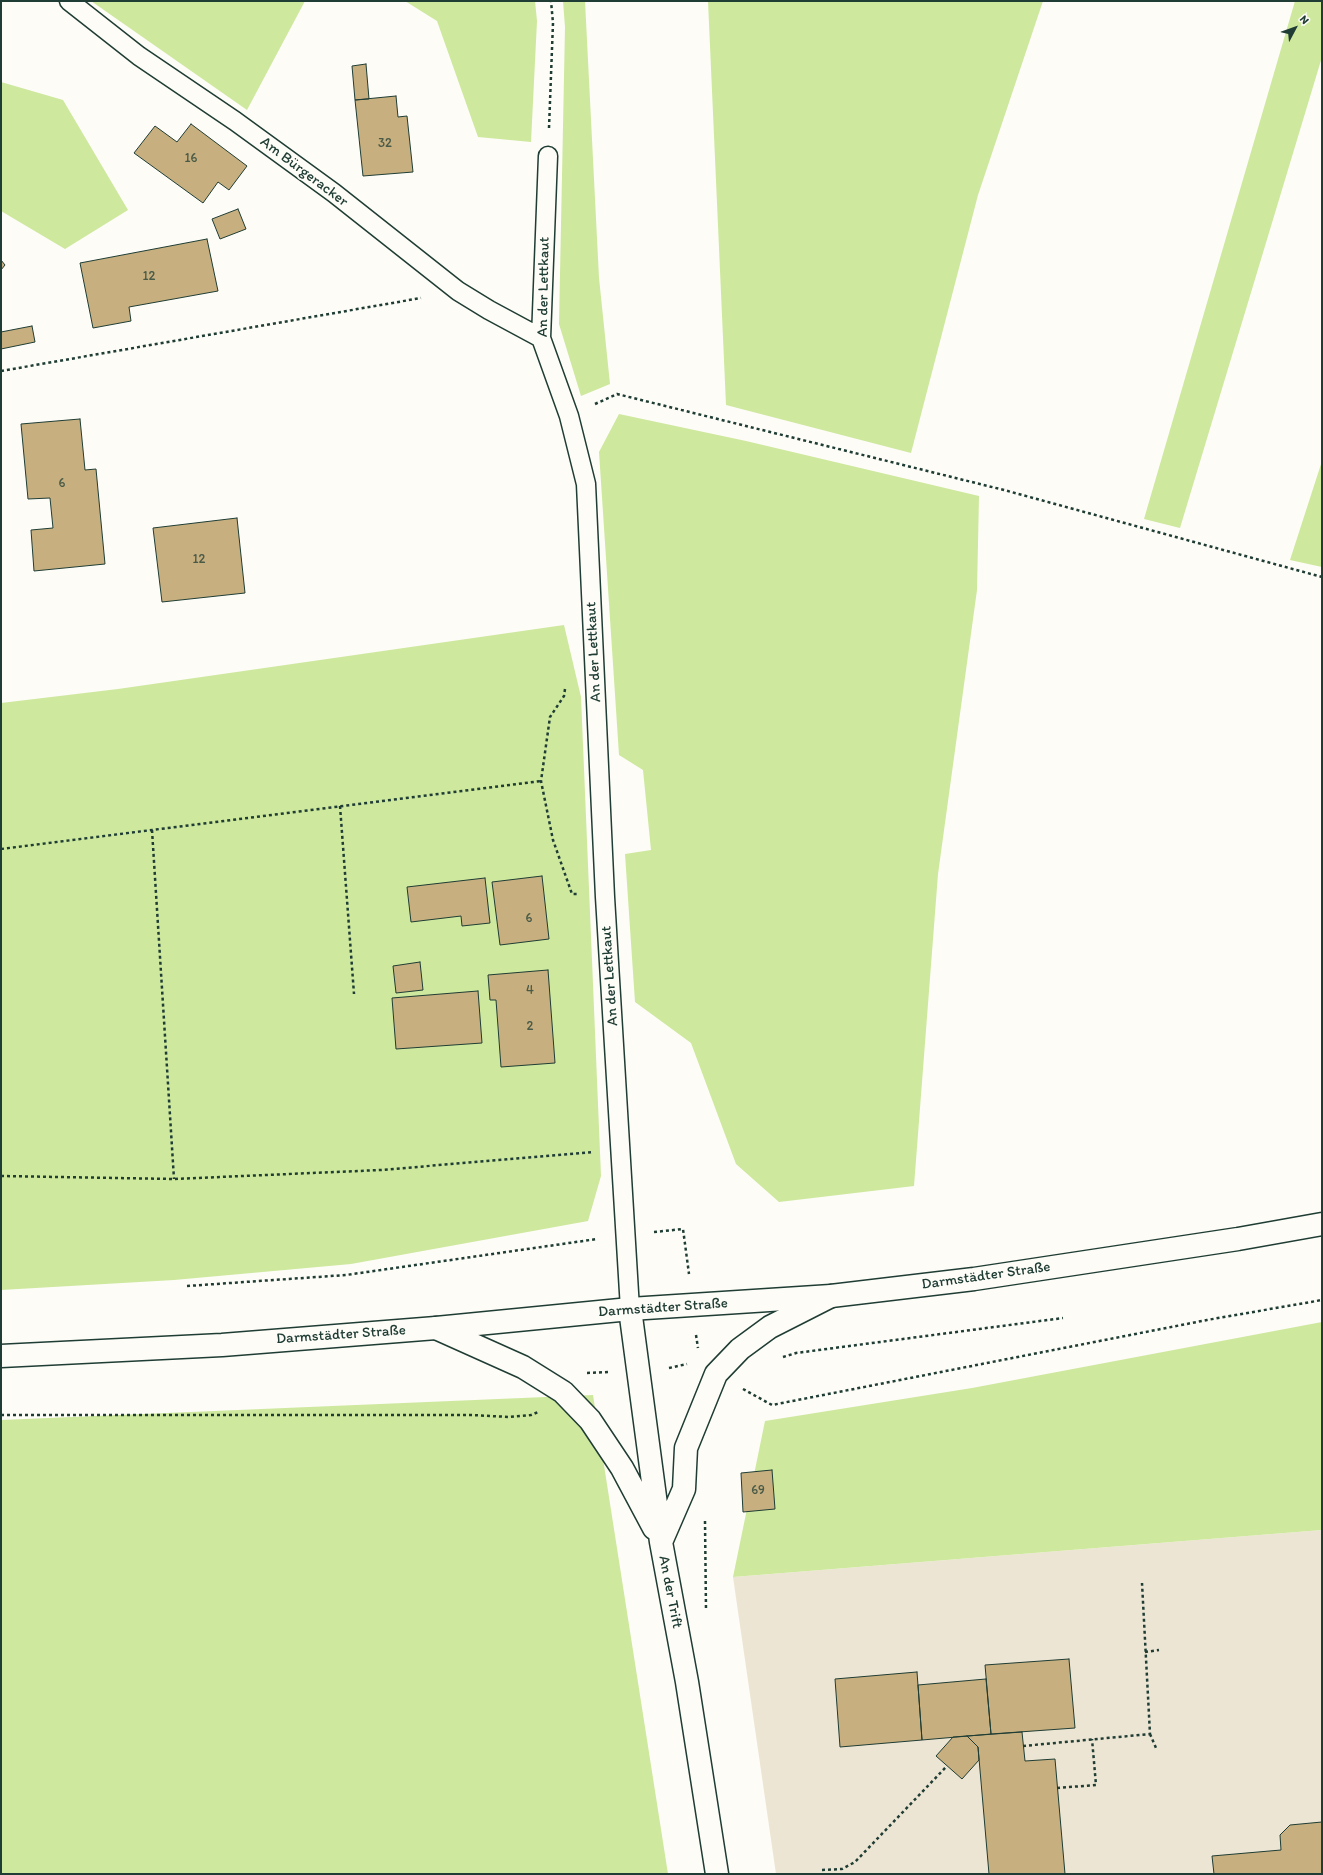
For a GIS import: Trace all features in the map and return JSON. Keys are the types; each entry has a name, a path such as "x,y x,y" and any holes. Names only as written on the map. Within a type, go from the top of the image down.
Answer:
{"main road":[{"name":"Darmstädter Straße","path":"1,1356 222,1345 436,1328 630,1309 831,1296 974,1279 1238,1239 1322,1224"},
{"path":"661,1542 684,1490 686,1448 716,1374 740,1348 770,1326 831,1296"},
{"name":"An der Trift","path":"630,1309 637,1373 661,1542 687,1682 717,1874"},
{"path":"436,1328 523,1367 563,1392 590,1420 622,1468 661,1542"}],"lane":[{"name":"Am Bürgeracker","path":"69,1 139,56 235,120 334,194 458,291 541,338"},
{"name":"An der Lettkaut","path":"548,156 541,338 569,416 586,484 605,897 630,1309"}],"path":[{"path":"548,156 553,23 551,1"},
{"path":"1,371 458,291"},
{"path":"569,416 617,394 1004,490 1322,577"},
{"path":"565,688 564,696 550,717 541,781 554,840 572,894 605,897"},
{"path":"1,848 541,781"},
{"path":"340,806 354,994"},
{"path":"152,830 174,1179"},
{"path":"1,1176 174,1179 381,1170 621,1150"},
{"path":"187,1286 346,1275 626,1235 683,1229 698,1352"},
{"path":"738,1387 772,1405 1207,1320 1322,1300"},
{"path":"778,1358 796,1353 1063,1318"},
{"path":"1,1415 472,1415 509,1417 531,1414 551,1407 578,1373 637,1373"},
{"path":"705,1515 707,1617"},
{"path":"1142,1583 1150,1734 1156,1748"},
{"path":"1145,1652 1159,1650"},
{"path":"1023,1746 1150,1734"},
{"path":"1057,1788 1096,1785 1092,1739"},
{"path":"822,1870 842,1869 855,1862 947,1766"}],"shaded area":[{"path":"1322,1530 1322,1874 776,1874 733,1577"}],"green space":[{"path":"91,1 305,1 247,110"},
{"path":"405,1 535,1 537,21 531,142 478,137 437,21"},
{"path":"563,1 585,1 599,278 610,384 581,396 559,324 565,27"},
{"path":"708,1 1043,1 978,195 911,453 726,405"},
{"path":"1295,1 1322,1 1322,57 1180,528 1144,519"},
{"path":"1,82 63,100 128,210 65,249 1,211"},
{"path":"619,414 746,441 979,496 977,590 938,874 914,1186 779,1202 736,1164 691,1043 635,1002 625,854 651,850 643,770 619,755 599,452"},
{"path":"1322,461 1322,567 1290,560"},
{"path":"564,625 581,697 601,1176 588,1221 351,1264 174,1280 1,1290 1,703 118,689"},
{"path":"1322,1322 1322,1530 733,1577 765,1421 972,1388"},
{"path":"593,1395 668,1874 1,1874 1,1420"}],"building":[{"path":"366,64 369,99 355,100 352,66"},
{"path":"396,96 398,117 407,116 413,172 363,176 355,100"},
{"path":"191,124 247,166 229,190 218,182 203,203 134,153 155,126 177,142"},
{"path":"238,209 246,229 220,239 212,219"},
{"path":"207,239 218,291 129,307 131,321 93,328 80,263"},
{"path":"1,260 5,265 1,270"},
{"path":"32,326 35,342 1,349 1,332"},
{"path":"80,419 85,470 96,469 105,564 34,571 31,530 53,528 50,498 28,499 21,424"},
{"path":"237,518 245,593 162,602 153,528"},
{"path":"542,876 549,939 500,945 492,882"},
{"path":"485,878 490,923 462,926 461,916 411,922 407,887"},
{"path":"420,962 423,990 396,993 393,966"},
{"path":"548,970 555,1063 501,1067 496,1000 490,1000 488,975"},
{"path":"478,991 482,1043 396,1049 392,998"},
{"path":"772,1470 775,1509 743,1512 741,1473"},
{"path":"1069,1659 1075,1728 991,1734 985,1665"},
{"path":"917,1672 922,1740 840,1747 835,1679"},
{"path":"986,1679 991,1734 922,1740 918,1685"},
{"path":"1022,1732 1025,1761 1055,1759 1065,1874 989,1874 978,1747 967,1736"},
{"path":"967,1736 978,1747 979,1760 962,1779 936,1756 953,1737"},
{"path":"1322,1822 1322,1874 1214,1874 1212,1856 1281,1850 1280,1835 1290,1825"}]}
